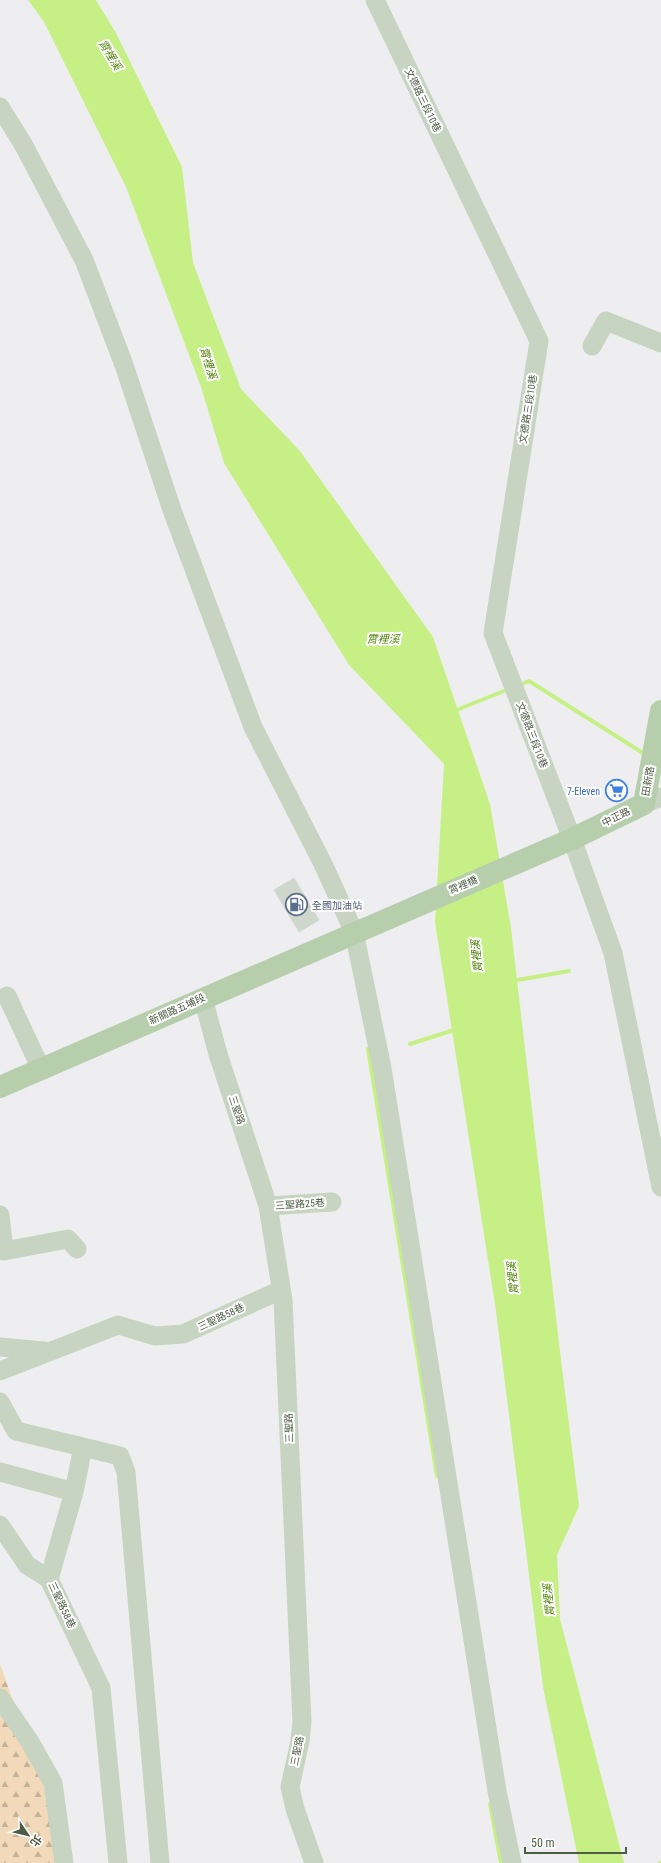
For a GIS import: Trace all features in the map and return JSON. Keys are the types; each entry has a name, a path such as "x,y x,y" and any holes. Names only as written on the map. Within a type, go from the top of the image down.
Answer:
{"main road":[{"name":"田新路","path":"652,801 661,711"},
{"name":"中正路","path":"572,839 652,801"},
{"name":"霄裡橋","path":"354,932 572,839"},
{"name":"新關路五埔段","path":"0,1087 354,932"}],"street":[{"name":"文德路三段10巷","path":"375,0 539,342 493,633 572,839 613,953 661,1187"},
{"path":"0,108 23,144 84,260 124,364 172,510 253,727 323,864 354,932 382,1068 497,1791 512,1863"},
{"path":"592,346 606,321 661,343"},
{"path":"7,996 41,1069"},
{"name":"三聖路","path":"203,998 218,1054 268,1206 283,1300 302,1722 300,1741 290,1787 295,1809 314,1863"},
{"name":"三聖路25巷","path":"268,1206 332,1202"},
{"path":"0,1215 4,1251 68,1239 77,1249"},
{"name":"三聖路58巷","path":"0,1371 118,1325 155,1336 183,1334 281,1290"},
{"path":"0,1347 50,1351"},
{"path":"0,1402 16,1431 120,1456 126,1472 160,1863"},
{"name":"三聖路58巷","path":"83,1447 74,1492 49,1579 101,1688 118,1863"},
{"path":"0,1472 74,1492"},
{"path":"0,1525 27,1565 49,1579"},
{"path":"0,1698 30,1742 53,1783 64,1863"}],"green space":[{"path":"0,1664 71,1863 0,1863"}],"water":[{"name":"霄裡溪","path":"28,0 96,0 116,33 182,167 193,263 241,389 300,451 433,637 490,804 511,928 579,1506 557,1555 560,1619 624,1863 579,1863 543,1687 496,1311 435,922 444,764 349,665 224,463 201,387 126,187 44,22"}],"building":[{"name":"全國加油站","path":"294,878 319,920 299,932 274,890"}],"waterway":[{"path":"519,685 529,681 646,755"},
{"path":"454,711 509,689"},
{"path":"512,981 569,971"},
{"path":"410,1044 457,1029"},
{"path":"368,1049 437,1476"},
{"path":"490,1804 501,1863"}],"place":[{"name":"7-Eleven","path":"616,791"},
{"name":"全國加油站","path":"297,905"}]}
